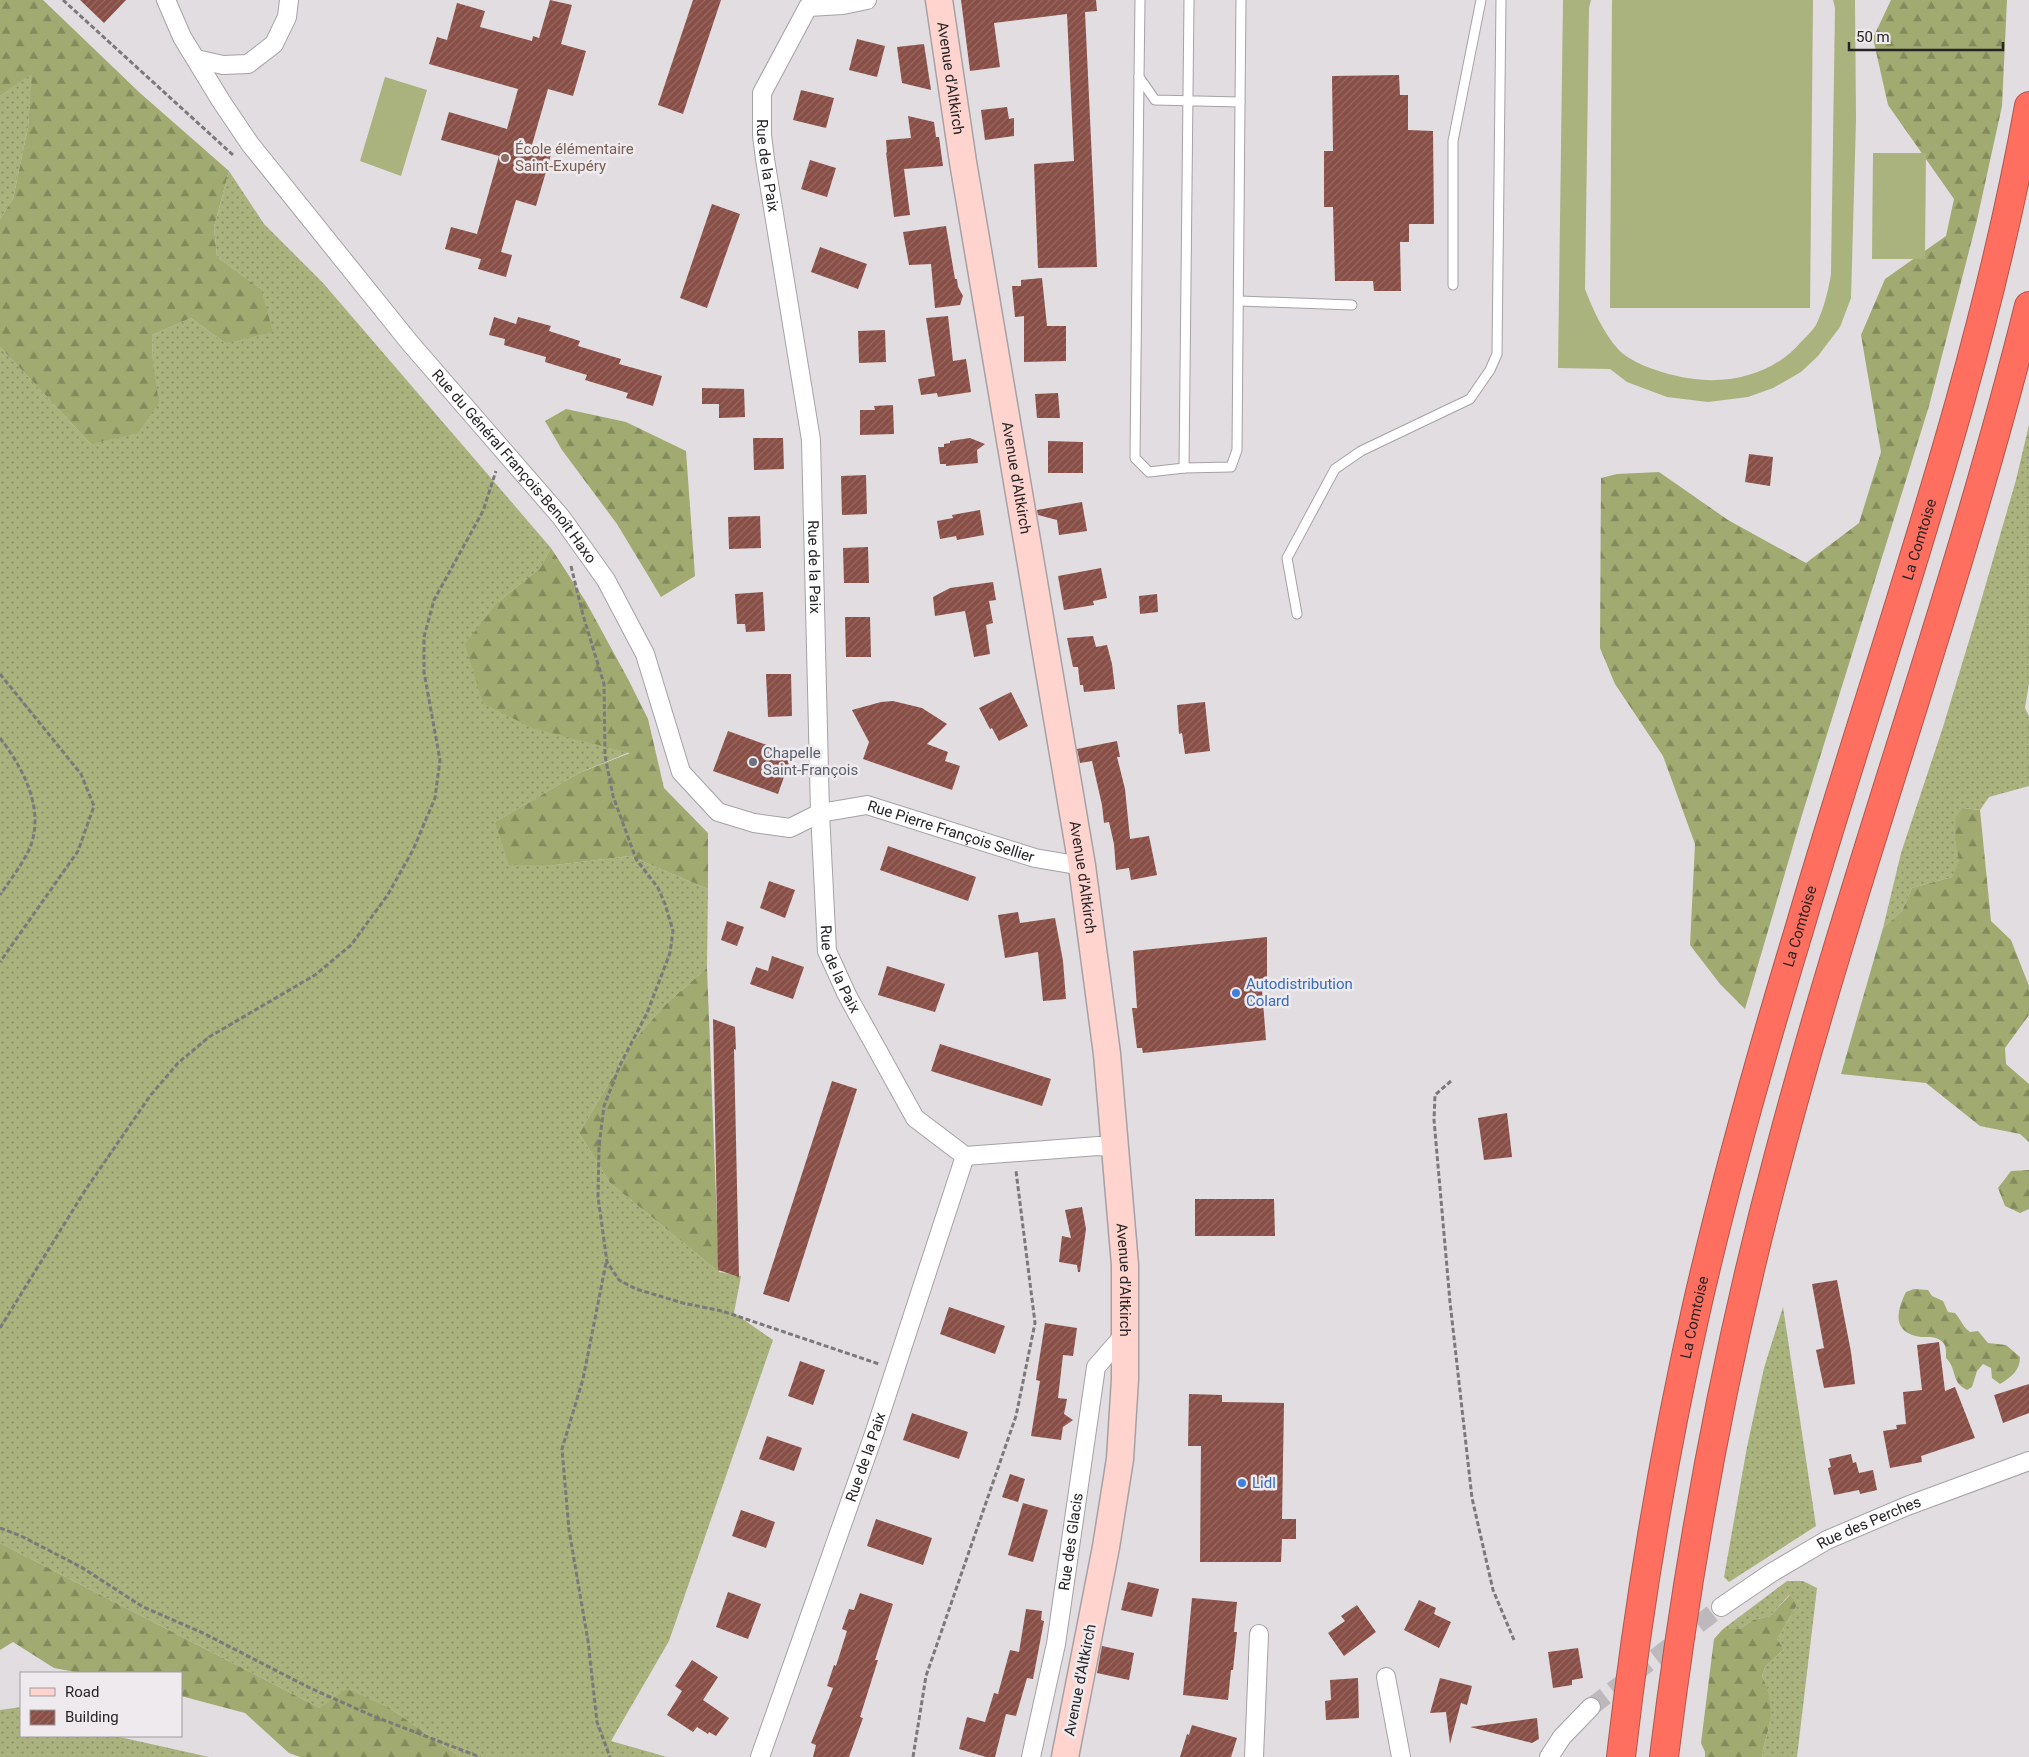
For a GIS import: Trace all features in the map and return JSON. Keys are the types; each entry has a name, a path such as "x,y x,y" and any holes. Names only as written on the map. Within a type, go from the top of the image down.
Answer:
{"highway":[{"name":"La Comtoise","path":"1621,1757 1638,1625 1664,1467 1696,1311 1714,1235 1743,1122 1797,936 1917,547 1967,376 2010,202 2029,106"},
{"path":"1664,1757 1687,1584 1709,1460 1759,1232 1780,1150 1833,964 1968,528 2029,306"}],"street":[{"name":"Rue du Général François-Benoît Haxo","path":"166,0 182,37 250,144 410,343 561,517 606,580 645,654 681,772 718,812 754,823 790,828 820,813"},
{"path":"196,60 223,65 248,64 274,44 287,17 289,0"},
{"name":"Rue de la Paix","path":"760,1757 874,1434 965,1156 915,1118 847,995 827,951 820,813 811,440 762,135 762,93 806,4 843,5 867,0"},
{"name":"Avenue d'Altkirch","path":"939,0 969,201 1082,866 1107,1054 1125,1265 1124,1380 1120,1459 1106,1547 1065,1757"},
{"name":"Rue Pierre François Sellier","path":"820,813 867,805 1035,858 1082,866"},
{"path":"965,1156 1098,1146 1115,1147"},
{"name":"Rue des Glacis","path":"1031,1757 1056,1644 1096,1368 1124,1334"},
{"name":"Rue des Perches","path":"1721,1607 1771,1573 1826,1540 1916,1502 2029,1461"},
{"path":"1254,1757 1259,1634"},
{"path":"1386,1677 1401,1757"},
{"path":"1549,1757 1562,1738 1591,1707"}],"lane":[{"path":"1140,0 1135,458 1149,472 1184,468 1231,467 1238,450 1241,0"},
{"path":"1184,468 1189,0"},
{"path":"1453,285 1453,141 1481,0"},
{"path":"1297,614 1287,558 1335,469 1361,451 1470,399 1490,370 1496,354 1501,0"},
{"path":"1139,77 1155,100 1240,102"},
{"path":"1240,302 1352,305"}],"path":[{"path":"63,0 235,157"},
{"path":"0,1328 86,1189 150,1096 178,1063 208,1037 315,975 351,945 387,896 413,850 435,798 440,760 424,672 424,636 434,600 483,511 497,464 507,453"},
{"path":"569,561 604,684 605,756 613,796 636,859 658,888 665,904 672,931 670,953 664,970 647,1013 620,1065 604,1106 598,1197 607,1262 583,1379 562,1449 569,1530 588,1641 597,1722 610,1757"},
{"path":"0,674 81,774 94,806 78,851 0,962"},
{"path":"0,738 30,788 37,817 31,847 0,895"},
{"path":"1451,1081 1435,1095 1434,1120 1450,1302 1471,1488 1493,1590 1514,1640"},
{"path":"913,1757 926,1676 1016,1416 1035,1323 1014,1153"},
{"path":"607,1262 619,1280 636,1289 682,1303 722,1311 882,1365"},
{"path":"0,1528 21,1536 81,1568 142,1606 203,1633 310,1688 373,1716 480,1757"}],"green space":[{"path":"0,0 43,0 140,93 229,171 214,227 217,257 261,289 273,332 225,343 191,318 152,335 153,363 159,403 138,433 91,444 0,347 0,219 13,199 28,127 32,74 0,96"},
{"path":"1563,0 1591,0 1589,8 1585,289 1595,313 1618,349 1636,362 1659,371 1690,379 1725,380 1758,372 1788,355 1816,325 1821,312 1831,274 1835,8 1833,0 1855,0 1856,120 1851,298 1840,327 1818,356 1801,372 1773,388 1748,397 1708,402 1667,397 1627,382 1610,369 1558,368"},
{"path":"1612,0 1813,0 1810,308 1610,308"},
{"path":"1891,0 2007,0 2002,106 1977,220 1929,406 1802,815 1745,1009 1720,984 1690,945 1695,844 1663,756 1615,684 1600,648 1601,478 1617,474 1659,472 1728,520 1806,563 1859,523 1881,452 1861,335 1885,279 1946,236 1954,199 1888,105 1873,38"},
{"path":"33,73 28,127 13,199 0,219 0,96"},
{"path":"385,77 427,90 401,176 360,161"},
{"path":"1873,153 1926,153 1925,259 1872,259"},
{"path":"229,171 264,224 323,283 551,548 540,568 498,602 588,741 630,752 579,773 495,822 555,865 630,856 708,889 707,968 667,1003 636,1038 579,1133 610,1183 719,1272 741,1276 734,1313 773,1340 669,1641 611,1741 667,1757 460,1757 391,1709 320,1708 0,1543 0,347 91,444 153,363 152,335 191,318 225,343 261,289 217,257 214,227"},
{"path":"566,409 626,422 686,451 695,576 661,597 617,524 562,450 545,421"},
{"path":"2029,425 2029,683 2025,708 2029,716 2029,786 1989,797 1980,810 1963,808 1955,840 1960,861 1952,877 1912,888 1902,911 1883,928 1901,853 1943,727 1981,601 2016,480"},
{"path":"551,548 586,602 648,719 664,788 708,833 708,889 630,856 555,865 509,865 495,822 579,773 630,753 532,728 483,703 465,644 498,602 540,568"},
{"path":"1963,808 1980,810 1991,921 2011,940 2029,986 2029,1015 2005,1048 2006,1064 2029,1084 2029,1142 2020,1134 1980,1126 1926,1083 1841,1074 1883,928 1902,911 1912,888 1952,877 1959,861 1955,840 1956,817"},
{"path":"707,968 719,1272 610,1183 579,1133 636,1038 667,1003"},
{"path":"2029,1170 2029,1209 2020,1213 2005,1206 1998,1188 2011,1171"},
{"path":"1914,1289 1928,1290 1932,1296 1943,1301 1948,1312 1955,1313 1970,1332 1978,1331 1988,1343 2006,1345 2020,1357 2020,1362 2014,1373 2000,1384 1992,1378 1991,1368 1983,1364 1977,1371 1972,1387 1967,1390 1962,1387 1956,1379 1950,1362 1946,1358 1946,1348 1942,1342 1936,1338 1912,1335 1901,1326 1899,1320 1900,1307 1906,1292"},
{"path":"1783,1307 1816,1526 1729,1582 1724,1577 1747,1447 1764,1368"},
{"path":"0,1543 320,1708 347,1689 391,1709 460,1757 300,1757 289,1753 245,1713 182,1696 182,1672 75,1672 54,1668 13,1642 0,1650"},
{"path":"1787,1581 1803,1581 1817,1588 1797,1757 1762,1757 1770,1715 1762,1676 1765,1667 1784,1649 1777,1639 1797,1605 1789,1595 1770,1616 1753,1620 1740,1629 1723,1629"},
{"path":"1790,1595 1797,1605 1777,1639 1784,1649 1765,1667 1762,1676 1767,1688 1771,1714 1762,1757 1705,1757 1701,1743 1714,1639 1723,1629 1740,1629 1753,1620 1770,1616"},
{"path":"20,1707 20,1737 119,1737 209,1757 0,1757 0,1710"}],"building":[{"path":"80,0 126,0 104,23"},
{"path":"550,0 572,5 561,44 586,51 573,96 548,89 532,145 552,151 536,206 516,200 501,252 512,255 506,277 478,269 481,259 445,249 451,227 477,234 499,156 441,140 449,112 507,129 518,89 429,64 437,37 447,40 457,3 485,11 480,27 532,41 533,36 539,38"},
{"path":"693,0 721,0 683,114 658,105"},
{"path":"961,0 1096,0 1097,11 1085,12 1097,267 1038,268 1034,164 1074,161 1067,14 994,23 1000,67 970,71"},
{"path":"857,39 885,46 877,77 849,70"},
{"path":"924,44 931,90 902,83 897,47"},
{"path":"1399,75 1400,95 1408,95 1408,130 1433,131 1434,224 1409,224 1409,242 1400,242 1401,291 1374,291 1373,281 1335,281 1333,207 1324,207 1324,151 1333,151 1332,76"},
{"path":"801,90 834,98 826,128 793,120"},
{"path":"1007,107 1009,119 1014,118 1014,136 985,140 981,110"},
{"path":"908,116 934,122 936,137 939,137 943,166 904,169 910,215 894,217 886,140 911,138"},
{"path":"810,160 836,168 827,197 801,189"},
{"path":"712,204 740,214 707,308 680,298"},
{"path":"946,226 955,279 957,279 958,287 963,296 960,305 935,308 931,264 909,265 903,232"},
{"path":"820,247 867,264 858,289 811,272"},
{"path":"1042,278 1047,326 1066,326 1066,361 1024,362 1024,316 1015,317 1012,286 1021,286 1021,280"},
{"path":"948,316 953,361 966,359 971,392 938,397 937,393 921,395 918,379 935,376 926,318"},
{"path":"494,317 516,324 518,317 551,326 549,331 580,341 578,346 621,359 619,364 662,376 653,406 626,398 628,393 585,380 587,375 545,362 546,357 504,345 505,339 489,335"},
{"path":"885,330 886,362 859,363 858,331"},
{"path":"702,388 744,389 745,417 719,418 719,404 702,404"},
{"path":"1058,393 1060,418 1037,418 1035,394"},
{"path":"893,405 894,434 860,435 860,410 875,410 874,406"},
{"path":"753,438 783,438 784,469 754,470"},
{"path":"970,438 985,444 977,450 978,463 946,466 946,464 940,464 938,447 944,447 944,444 950,443 950,441"},
{"path":"1048,441 1083,442 1083,473 1048,473"},
{"path":"1749,454 1773,457 1770,486 1745,482"},
{"path":"866,475 867,514 842,515 841,476"},
{"path":"1082,502 1087,531 1059,535 1057,520 1038,515 1037,510"},
{"path":"980,510 984,535 957,540 956,536 940,539 937,521 953,518 952,515"},
{"path":"760,516 761,548 729,549 728,517"},
{"path":"868,547 869,583 844,583 843,548"},
{"path":"1101,568 1107,598 1093,601 1094,605 1064,610 1058,576"},
{"path":"993,582 996,600 989,601 993,623 986,625 990,654 974,657 965,611 935,616 933,597 950,588"},
{"path":"763,592 765,631 746,632 745,624 737,624 735,594"},
{"path":"1157,594 1158,612 1140,614 1139,596"},
{"path":"845,617 870,617 871,657 846,657"},
{"path":"1093,636 1096,647 1107,645 1112,664 1115,689 1084,692 1083,685 1080,685 1078,667 1073,667 1067,638"},
{"path":"766,674 791,674 792,716 768,717"},
{"path":"1011,692 1028,726 999,741 979,708"},
{"path":"893,701 922,708 947,724 927,744 948,752 945,761 960,766 952,790 863,759 869,742 852,710 881,702"},
{"path":"1205,702 1210,751 1185,754 1182,733 1179,734 1177,705"},
{"name":"Chapelle Saint-François","path":"728,731 792,754 778,794 713,771"},
{"path":"1117,741 1120,757 1117,757 1125,789 1130,839 1149,836 1157,875 1131,880 1129,868 1116,870 1114,844 1109,822 1104,823 1092,761 1080,763 1077,749"},
{"path":"888,846 976,877 968,901 880,870"},
{"path":"769,881 795,890 785,918 760,908"},
{"path":"1018,912 1020,923 1055,918 1063,961 1066,999 1043,1001 1038,952 1005,958 998,915"},
{"path":"727,921 744,927 737,946 721,940"},
{"path":"1267,937 1267,990 1262,990 1266,1040 1143,1053 1142,1048 1137,1048 1132,1008 1137,1008 1133,951"},
{"path":"772,956 804,967 793,999 750,984 756,967 768,971"},
{"path":"887,966 945,984 935,1012 878,995"},
{"path":"713,1019 735,1027 739,1277 718,1270"},
{"path":"940,1044 1051,1079 1042,1106 931,1071"},
{"path":"832,1081 857,1089 789,1302 763,1294"},
{"path":"1507,1113 1512,1157 1484,1160 1478,1118"},
{"path":"1195,1199 1274,1199 1275,1236 1195,1236"},
{"path":"1082,1207 1086,1229 1080,1272 1078,1272 1077,1265 1059,1262 1062,1236 1071,1238 1065,1210"},
{"path":"1837,1280 1851,1352 1855,1384 1824,1388 1816,1350 1824,1348 1812,1284"},
{"path":"949,1307 1005,1326 995,1354 940,1334"},
{"path":"1045,1323 1077,1328 1073,1356 1063,1355 1058,1398 1067,1399 1064,1414 1073,1420 1063,1427 1061,1440 1031,1436 1040,1381 1036,1380"},
{"path":"1939,1342 1945,1391 1955,1387 1975,1438 1921,1456 1922,1462 1890,1468 1883,1431 1897,1429 1896,1425 1906,1424 1903,1392 1922,1390 1917,1345"},
{"path":"800,1361 825,1370 813,1405 788,1396"},
{"path":"2029,1384 2029,1413 2003,1423 1994,1395"},
{"name":"Lidl","path":"1189,1394 1222,1395 1222,1402 1284,1403 1282,1519 1296,1519 1296,1539 1282,1539 1281,1562 1200,1562 1201,1446 1188,1446"},
{"path":"912,1413 968,1432 959,1459 903,1440"},
{"path":"767,1436 802,1448 794,1471 759,1459"},
{"path":"1851,1454 1853,1463 1856,1462 1859,1473 1873,1470 1877,1490 1860,1494 1859,1490 1834,1495 1828,1468 1831,1467 1829,1459"},
{"path":"1010,1474 1025,1479 1018,1502 1002,1497"},
{"path":"1023,1503 1048,1510 1033,1562 1008,1555"},
{"path":"741,1510 775,1522 766,1548 732,1536"},
{"path":"876,1519 932,1538 923,1565 867,1546"},
{"path":"1128,1582 1159,1589 1152,1617 1121,1610"},
{"path":"728,1592 761,1604 748,1639 716,1627"},
{"path":"860,1593 893,1604 875,1660 878,1660 860,1717 863,1718 849,1757 813,1757 816,1745 811,1743 833,1688 827,1686 834,1665 836,1666 847,1631 842,1629 849,1609 854,1610"},
{"path":"1192,1598 1237,1602 1234,1632 1237,1632 1228,1700 1183,1695"},
{"path":"1419,1600 1436,1608 1434,1614 1451,1622 1439,1648 1404,1630"},
{"path":"1357,1605 1376,1632 1344,1656 1328,1633 1345,1621 1341,1616"},
{"path":"1026,1609 1042,1611 1041,1620 1044,1621 1033,1679 1027,1678 1016,1716 1006,1714 995,1757 986,1757 959,1749 967,1717 985,1722 994,1693 998,1694 1010,1650 1019,1652"},
{"path":"1102,1646 1134,1653 1129,1680 1097,1673"},
{"path":"1578,1648 1583,1678 1572,1680 1572,1685 1553,1688 1548,1652"},
{"path":"692,1660 718,1677 703,1700 729,1718 716,1736 709,1732 708,1734 697,1727 693,1732 667,1715 682,1691 675,1686"},
{"path":"1358,1678 1359,1718 1326,1720 1325,1701 1331,1700 1330,1680"},
{"path":"1440,1678 1472,1686 1467,1705 1461,1703 1450,1744 1446,1712 1430,1713"},
{"path":"1537,1718 1539,1739 1532,1743 1470,1727"},
{"path":"1192,1725 1237,1738 1231,1757 1180,1757 1187,1734 1189,1735"}],"tunnel":[{"path":"1591,1707 1721,1607"}],"place":[{"name":"École élémentaire Saint-Exupéry","path":"505,158"},
{"name":"Chapelle Saint-François","path":"753,762"},
{"name":"Autodistribution Colard","path":"1236,993"},
{"name":"Lidl","path":"1242,1483"}]}
